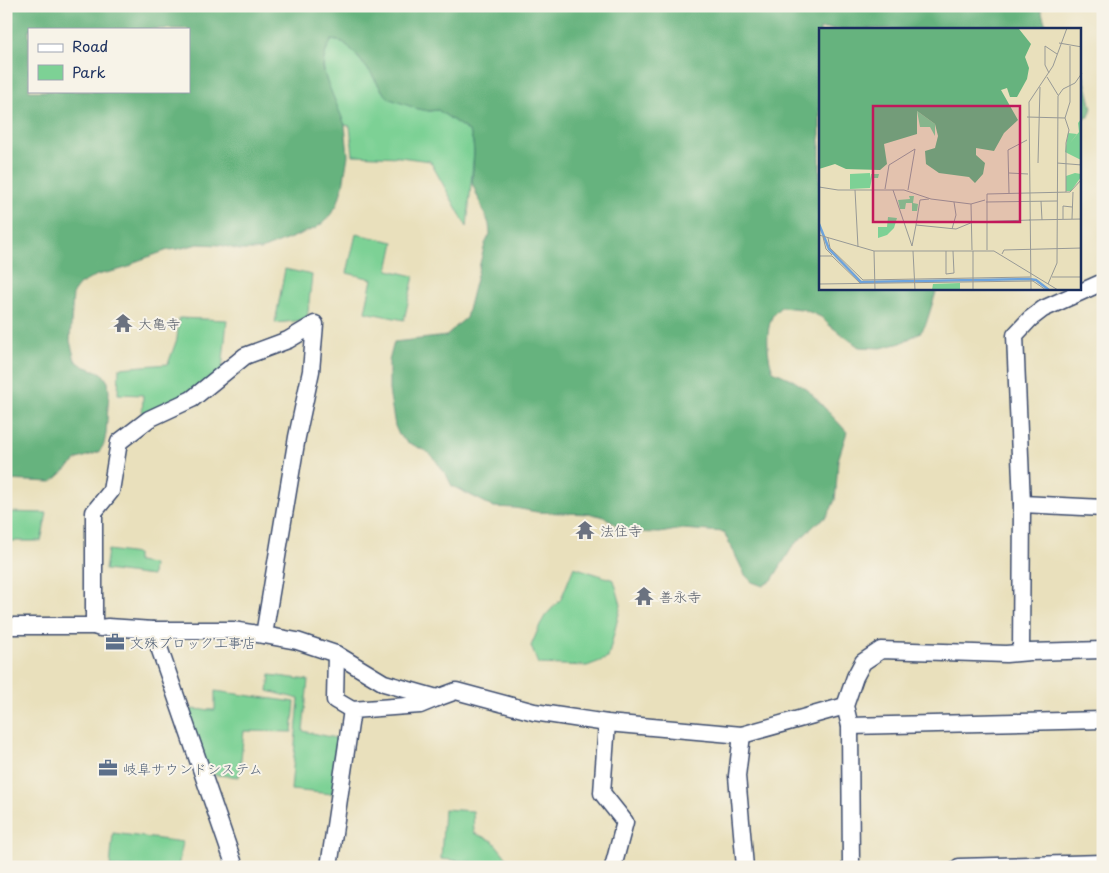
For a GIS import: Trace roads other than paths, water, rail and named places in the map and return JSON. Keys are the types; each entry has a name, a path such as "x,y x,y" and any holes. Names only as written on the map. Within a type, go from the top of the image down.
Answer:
{"street":[{"path":"1021,652 1022,504 1015,335 1030,319 1044,309 1103,282"},
{"path":"94,626 94,512 111,491 119,442 148,419 192,399 245,356 288,340 315,324 311,371 297,437 264,634"},
{"path":"1022,504 1103,508"},
{"path":"6,626 94,626 100,628 153,630 232,630 264,634 297,641 336,654 384,683 438,698"},
{"path":"153,630 236,867"},
{"path":"851,867 850,726 845,706 855,677 863,662 881,650 1006,654 1103,650"},
{"path":"336,654 335,700 352,710 420,705 456,691 534,712 607,723 742,735 845,706"},
{"path":"329,867 352,710"},
{"path":"850,726 1103,720"},
{"path":"607,723 602,793 625,822 613,867"},
{"path":"742,735 737,776 745,867"},
{"path":"959,867 1103,863"}],"place":[{"name":"大亀寺","path":"123,323"},
{"name":"法住寺","path":"585,530"},
{"name":"善永寺","path":"644,596"},
{"name":"文殊ブロック工事店","path":"115,642"},
{"name":"岐阜サウンドシステム","path":"108,768"}]}
